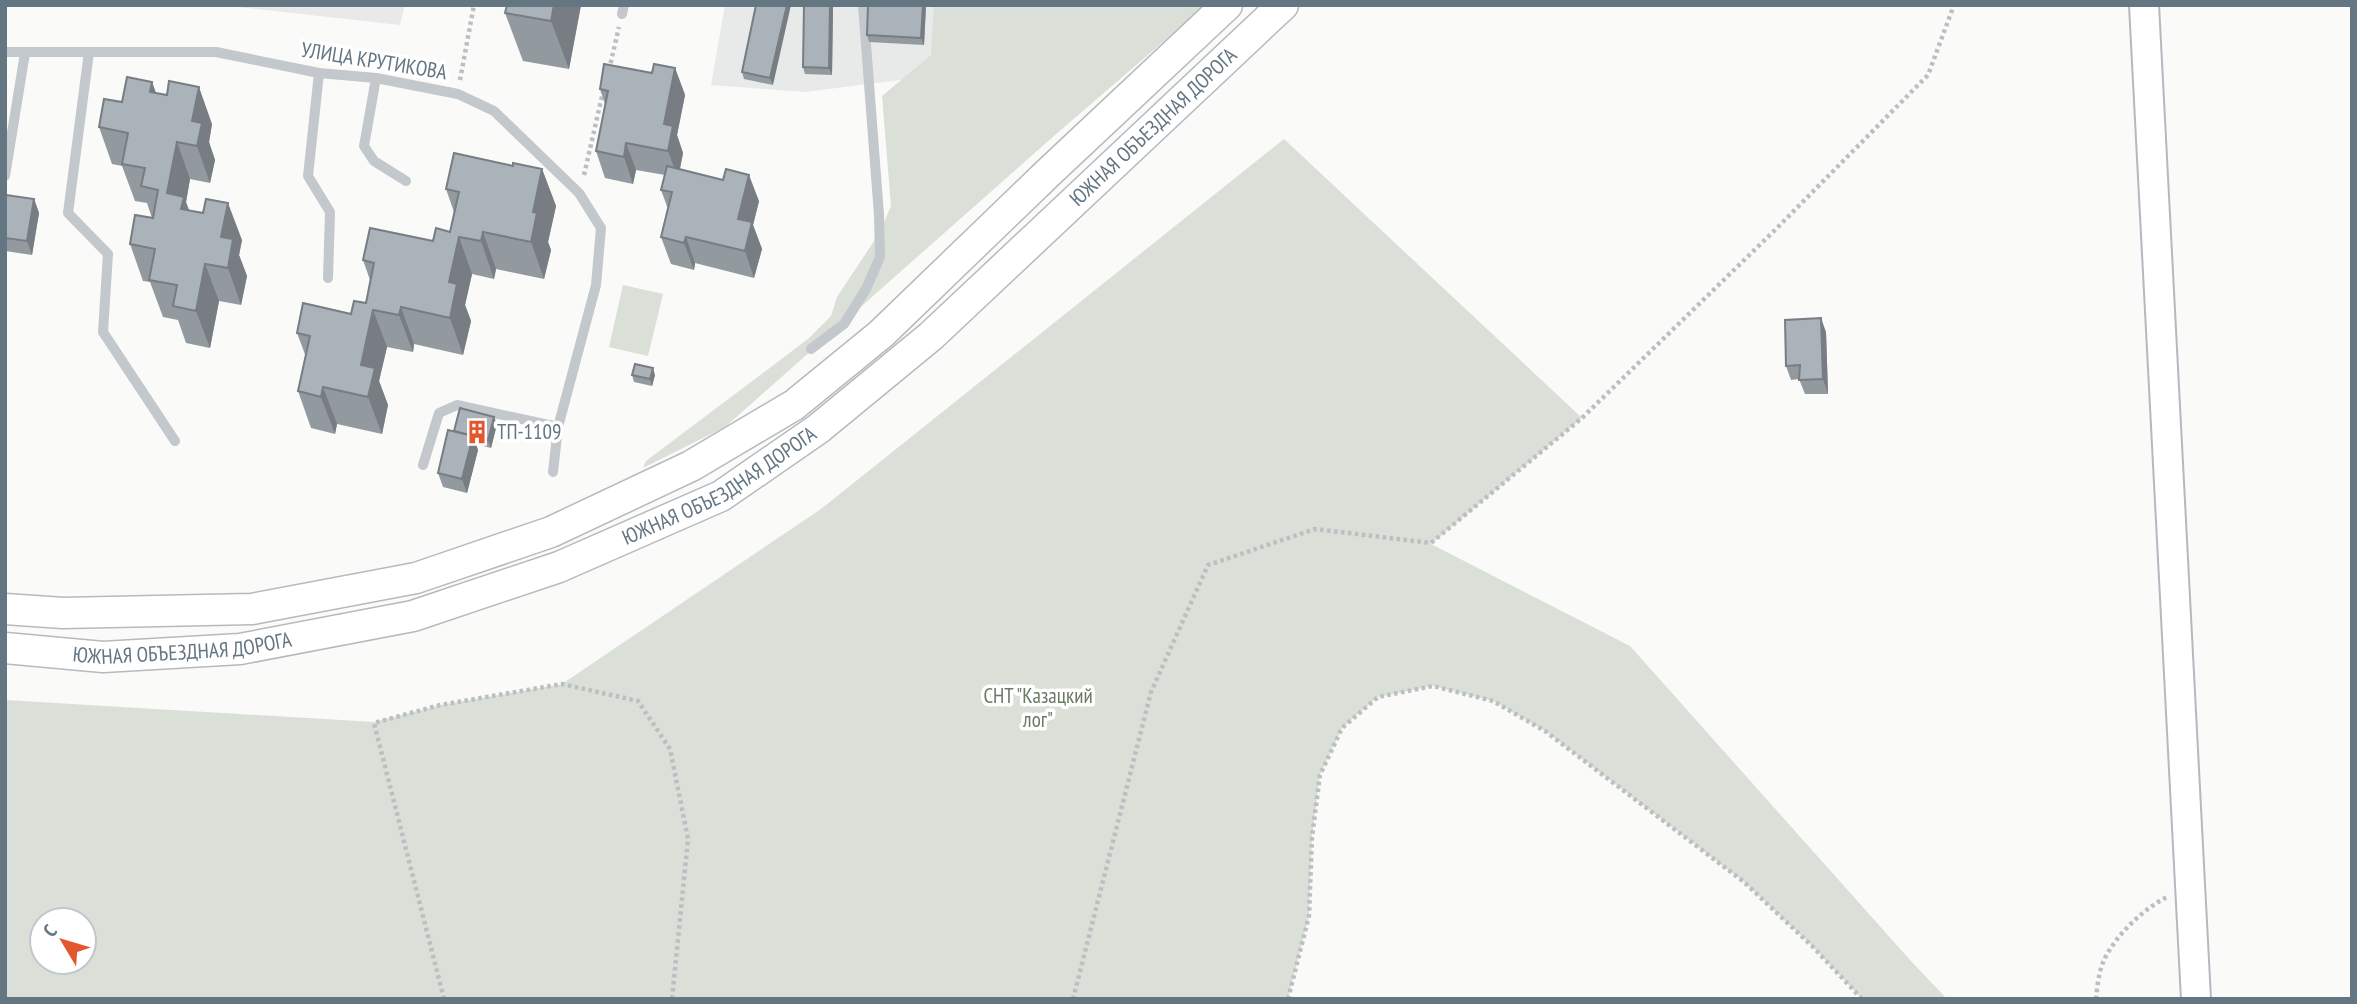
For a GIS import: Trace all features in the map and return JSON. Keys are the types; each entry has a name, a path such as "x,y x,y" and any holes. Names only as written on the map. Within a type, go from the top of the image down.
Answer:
{"main road":[{"name":"ЮЖНАЯ ОБЪЕЗДНАЯ ДОРОГА","path":"5,609 63,613 252,609 416,578 551,532 691,466 794,405 881,334 1227,5"},
{"name":"ЮЖНАЯ ОБЪЕЗДНАЯ ДОРОГА","path":"5,648 103,657 240,649 414,616 559,567 721,496 818,429 931,336 1283,5"}],"street":[{"path":"2144,5 2196,999"}],"lane":[{"path":"811,349 844,324 866,289 880,257 863,5"},
{"name":"УЛИЦА КРУТИКОВА","path":"5,52 216,52 458,94 494,111 579,193 601,228 596,285 558,427 553,472"},
{"path":"89,52 68,213 108,254 103,332 175,441"},
{"path":"5,176 25,53"},
{"path":"319,72 308,176 330,212 328,278"},
{"path":"376,78 364,146 373,161 406,181"},
{"path":"423,465 439,413 457,405 558,427"}],"path":[{"path":"458,94 474,5"},
{"path":"1073,999 1151,692 1208,565 1315,529 1431,543 1582,418 1776,229 1928,75 1954,5"},
{"path":"607,78 623,10"},
{"path":"579,193 604,91"},
{"path":"444,999 374,723 440,705 562,684 638,701 670,749 688,839 672,999"},
{"path":"1288,999 1309,916 1312,837 1320,775 1342,728 1378,696 1433,685 1493,701 1545,731 1744,883 1812,946 1862,999"},
{"path":"2096,999 2104,961 2121,935 2154,904 2190,886"}],"shaded area":[{"path":"220,5 405,5 400,25"},
{"path":"725,5 951,5 948,74 805,92 711,85"}],"green space":[{"path":"934,5 1206,5 725,427 643,468 646,461 808,339 831,316 837,297 880,232 891,206 882,96 931,55"},
{"name":"СНТ \"Казацкий лог\"","path":"1284,139 1582,418 1431,544 1630,646 1947,999 1862,999 1812,946 1744,882 1545,731 1493,701 1433,686 1378,697 1342,728 1320,775 1312,837 1309,916 1288,999 5,999 5,700 374,722 440,705 562,684 821,509"},
{"path":"623,285 663,294 648,356 609,347"}],"building":[{"path":"507,5 554,5 551,21 505,13"},
{"path":"756,5 787,5 770,78 742,72"},
{"path":"804,5 830,5 829,68 803,67"},
{"path":"868,5 923,5 921,38 867,35"},
{"path":"604,64 652,73 654,64 675,68 664,124 673,126 668,151 626,143 624,157 596,151 608,91 600,89"},
{"path":"127,77 152,82 150,92 167,95 169,81 199,87 192,121 202,123 197,146 177,142 167,193 184,197 181,209 203,213 206,199 228,203 221,237 233,239 228,268 205,264 196,311 173,306 177,285 149,280 155,249 130,244 135,215 153,218 158,190 141,186 145,168 122,164 128,133 99,127 104,99 122,102"},
{"path":"454,153 513,166 513,163 542,169 533,212 537,213 531,242 483,232 481,241 459,237 449,282 457,284 450,318 401,307 399,315 373,310 361,365 375,368 368,397 323,387 321,397 298,391 310,336 297,333 303,303 351,314 354,301 366,303 374,263 363,260 370,228 433,241 436,228 450,232 459,192 446,189"},
{"path":"667,166 723,180 726,169 749,175 738,219 752,222 745,251 686,237 684,243 661,237 672,192 661,190"},
{"path":"6,195 34,199 27,241 5,238"},
{"path":"1821,318 1823,379 1799,380 1800,365 1786,366 1785,320"},
{"path":"635,364 653,368 650,379 632,375"},
{"name":"ТП-1109","path":"460,408 494,417 488,440 454,431"},
{"path":"448,430 473,436 462,479 438,473"}],"place":[{"name":"ТП-1109","path":"477,432"}]}
